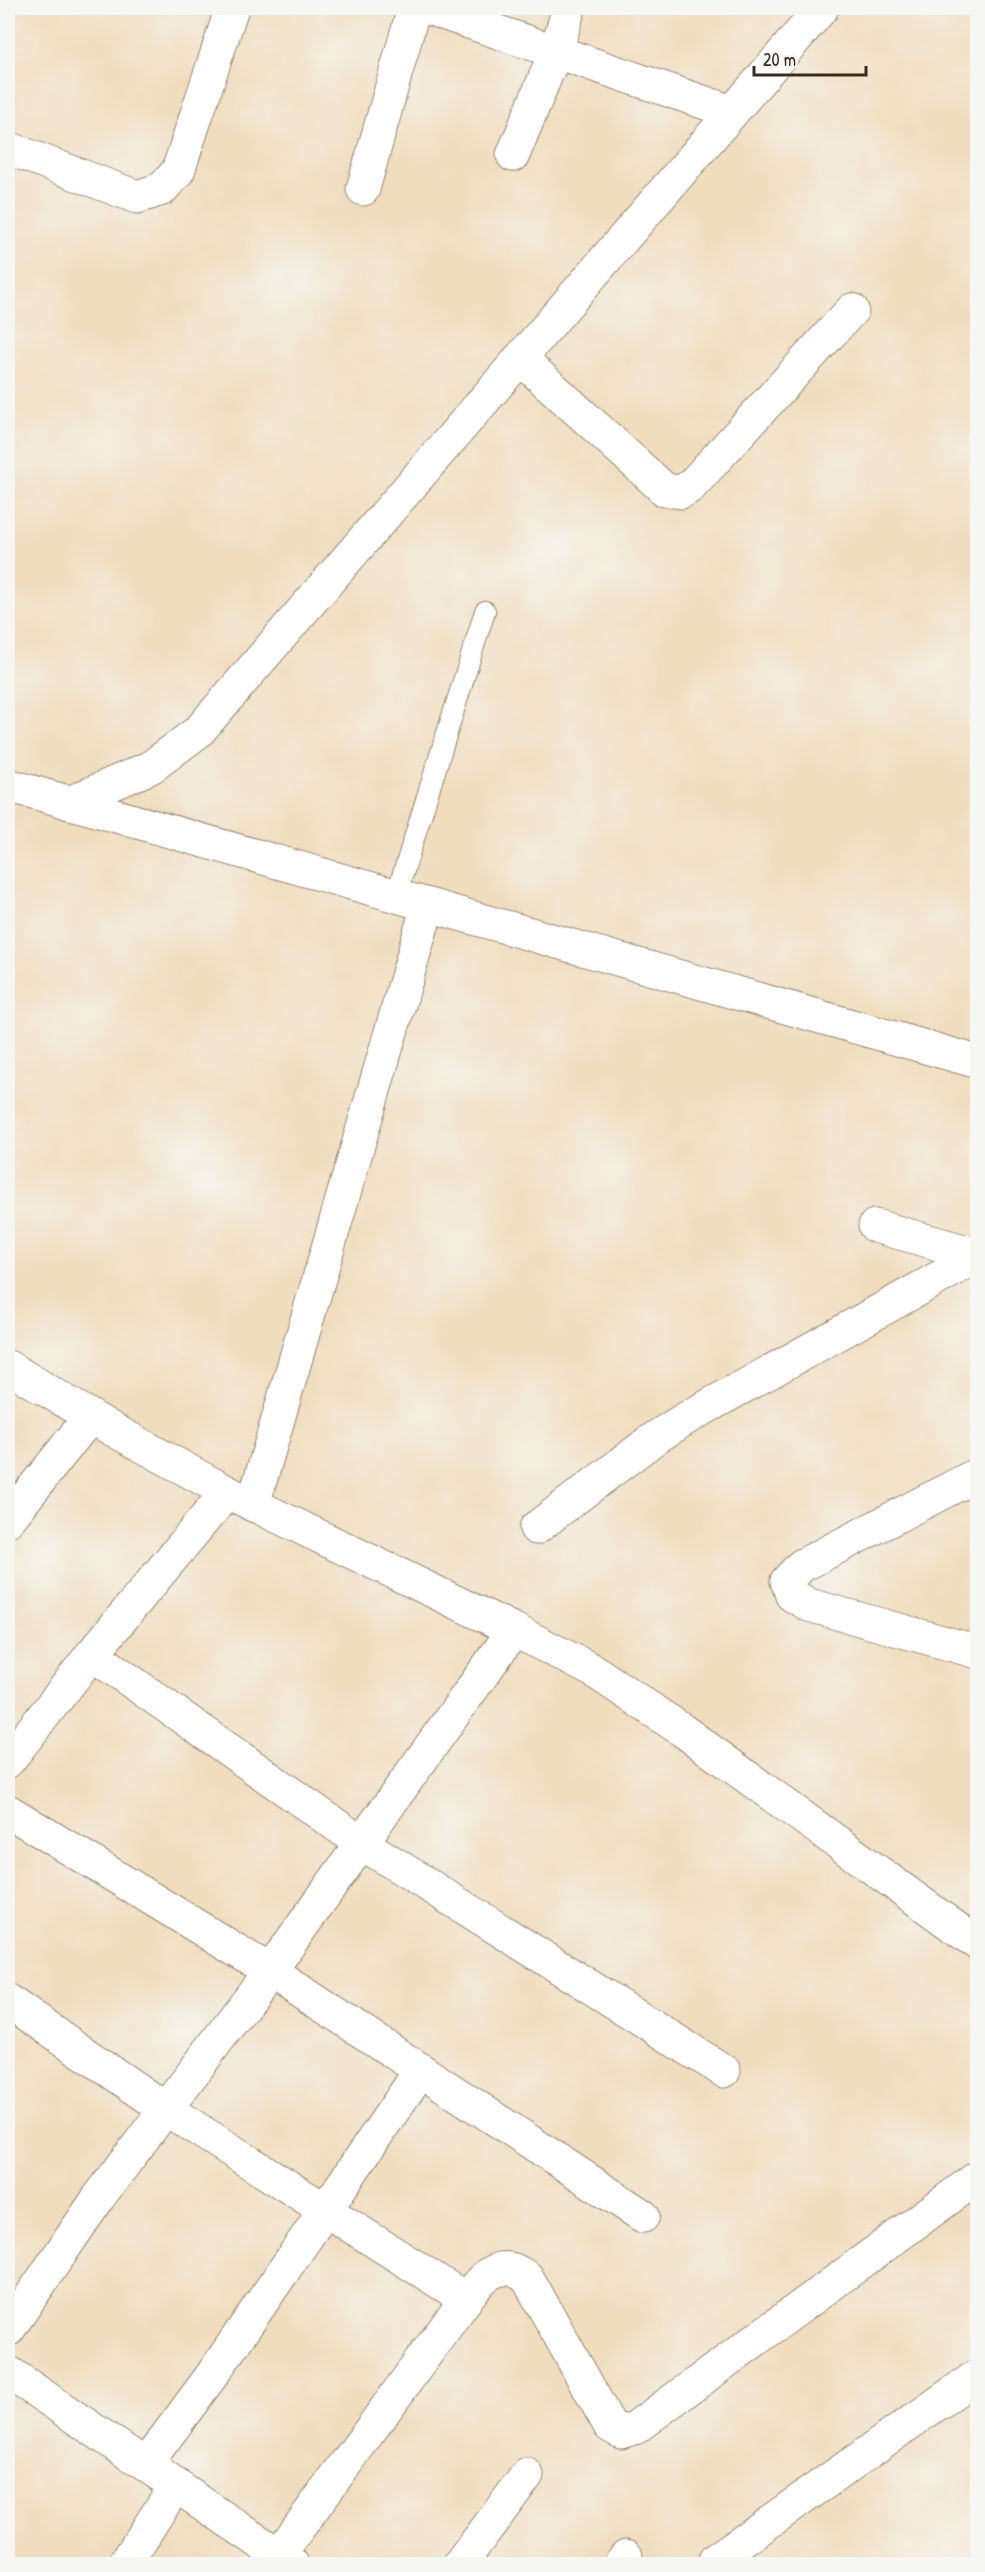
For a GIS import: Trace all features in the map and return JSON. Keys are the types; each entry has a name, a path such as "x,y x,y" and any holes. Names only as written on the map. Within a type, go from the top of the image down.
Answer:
{"street":[{"path":"8,148 137,197 162,189 178,171 232,8"},
{"path":"363,189 414,8"},
{"path":"428,8 732,112"},
{"path":"513,155 556,51 569,8"},
{"path":"69,803 151,767 199,731 822,8"},
{"path":"519,357 665,490 681,492 691,486 852,310"},
{"path":"8,784 978,1062"},
{"path":"8,1761 92,1654 240,1498 428,905"},
{"path":"875,1226 978,1256"},
{"path":"536,1528 655,1438 685,1419 978,1256"},
{"path":"8,1367 90,1417 240,1498 594,1671 682,1730 978,1944"},
{"path":"8,1520 90,1417"},
{"path":"978,1474 801,1566 787,1581 792,1595 809,1605 978,1652"},
{"path":"8,2330 164,2108 270,1971 363,1844 514,1630"},
{"path":"92,1654 363,1844 724,2071"},
{"path":"8,1811 270,1971 643,2216"},
{"path":"8,2003 164,2108 466,2299"},
{"path":"146,2464 212,2375 421,2070"},
{"path":"8,2372 146,2464 280,2562 466,2299 478,2283 495,2270 511,2269 527,2277 610,2426 621,2432 635,2428 978,2177"},
{"path":"715,2560 978,2375"},
{"path":"460,2565 527,2475"},
{"path":"125,2565 176,2485"}],"lane":[{"path":"396,896 485,611"}]}
